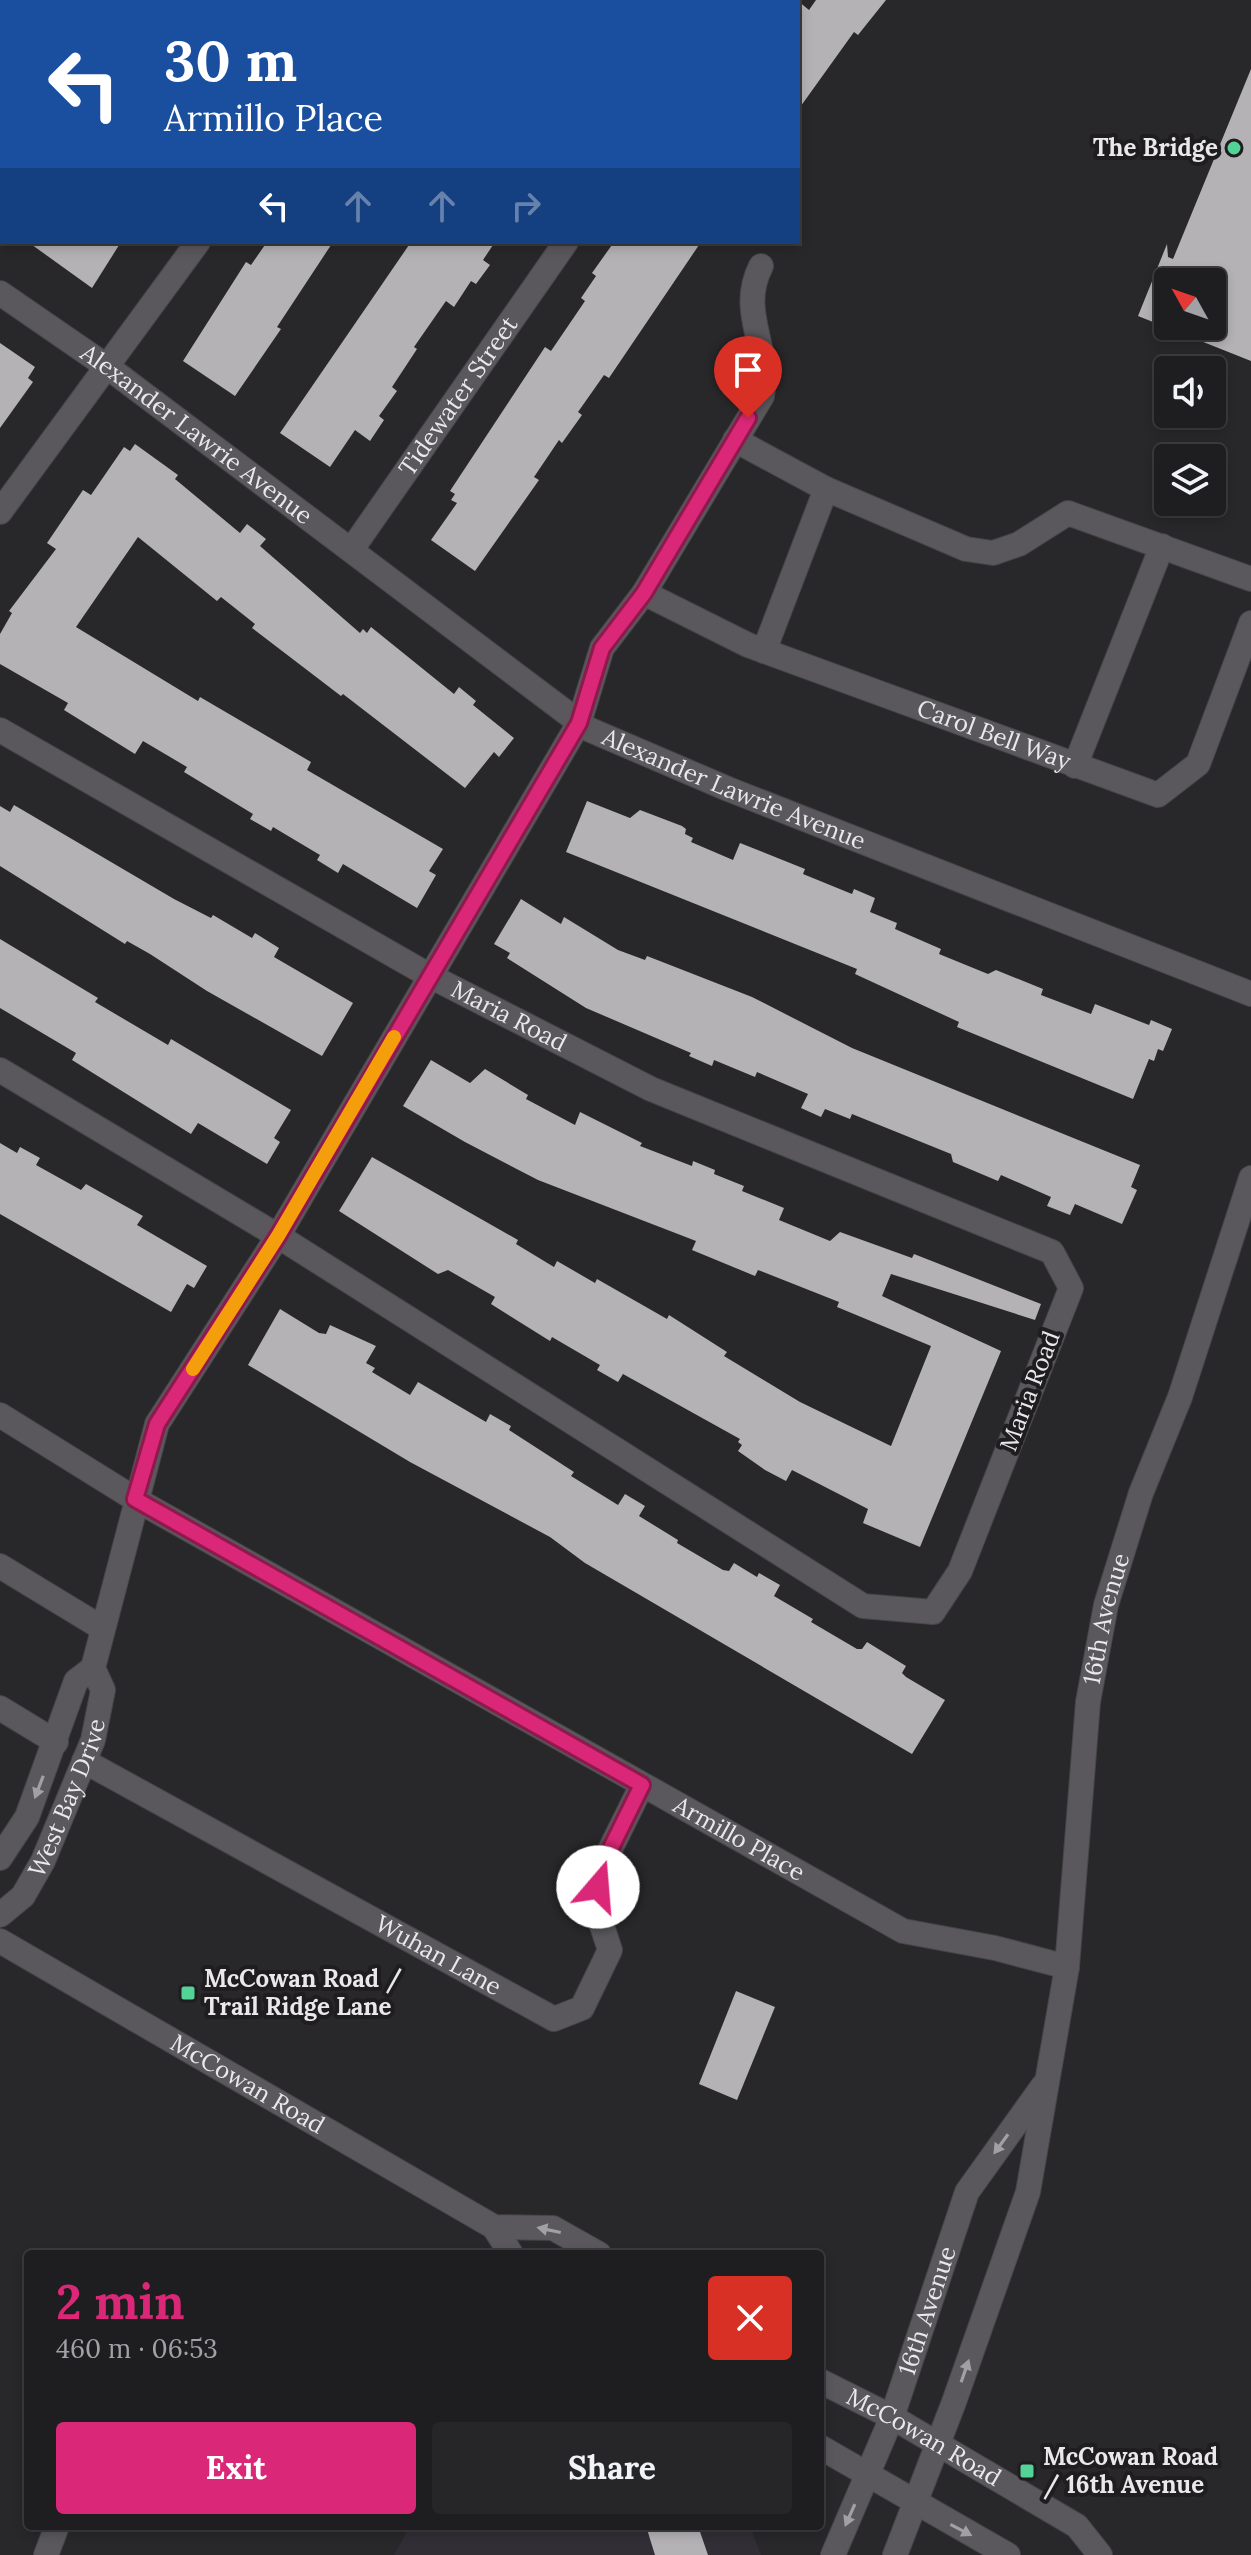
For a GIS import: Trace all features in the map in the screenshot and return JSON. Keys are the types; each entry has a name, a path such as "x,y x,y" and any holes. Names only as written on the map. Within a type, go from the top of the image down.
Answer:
{"street":[{"path":"0,512 109,368 197,244"},
{"name":"Tidewater Street","path":"352,549 565,244"},
{"name":"West Bay Drive","path":"0,1915 23,1896 43,1861 93,1740 103,1690 93,1668 157,1424 278,1236 579,723 602,648 644,593 762,396 765,377 749,299 761,266"},
{"name":"Alexander Lawrie Avenue","path":"0,293 109,368 579,723 728,789 1251,994"},
{"path":"735,440 826,489 966,549 993,553 1019,544 1068,513 1251,579"},
{"path":"764,651 826,489"},
{"path":"1075,766 1162,546"},
{"name":"Carol Bell Way","path":"644,593 764,651 1158,795 1198,764 1251,623"},
{"name":"Maria Road","path":"0,730 430,976 651,1089 1052,1252 1071,1288 960,1571 933,1612 863,1606 278,1236 0,1070"},
{"name":"16th Avenue","path":"895,2555 1028,2192 1067,1967 1088,1702 1106,1605 1141,1493 1180,1397 1251,1178"},
{"name":"Armillo Place","path":"0,1415 135,1499 903,1931 995,1948 1067,1967"},
{"path":"0,1566 102,1628"},
{"name":"West Bay Drive","path":"0,1858 27,1817 76,1681 93,1668"},
{"path":"0,1708 56,1742"},
{"name":"Wuhan Lane","path":"84,1761 554,2019 582,2008 610,1950 595,1905 601,1868 642,1785"},
{"name":"McCowan Road","path":"0,1941 494,2227 508,2250"},
{"name":"16th Avenue","path":"833,2555 892,2417 967,2192 1047,2080"},
{"name":"McCowan Road","path":"494,2227 553,2228 592,2250"},
{"name":"McCowan Road","path":"824,2383 892,2417 1077,2526 1100,2555"},
{"path":"824,2449 1008,2555"},
{"path":"46,2555 55,2530"}],"shaded area":[{"path":"408,2530 752,2530 761,2555 394,2555"}],"building":[{"path":"816,0 886,0 858,35 854,32 800,107 800,3 809,10"},
{"name":"The Bridge","path":"1251,69 1251,361 1198,340 1226,340 1226,268 1157,268 1167,244 1168,257 1173,259"},
{"path":"31,244 120,244 92,288"},
{"path":"266,244 332,244 277,327 281,329 235,396 183,361 246,262 251,265"},
{"path":"410,244 494,244 483,260 490,265 476,284 471,281 454,307 446,301 414,347 417,349 392,387 397,391 379,416 384,420 370,441 355,430 330,467 280,433"},
{"path":"613,244 700,244 609,378 604,375 578,412 582,415 562,443 559,440 534,477 539,480 475,571 431,540 457,503 451,500 455,494 450,491 545,347 551,351 585,301 581,298 596,276 592,273"},
{"name":"The Bridge","path":"1154,276 1154,322 1138,316"},
{"path":"0,343 35,367 28,378 33,382 0,428"},
{"path":"135,444 178,475 175,479 240,533 247,524 266,539 260,546 360,633 363,629 367,633 371,627 454,694 459,687 476,701 473,705 514,738 499,757 494,752 465,788 252,628 255,624 221,597 217,601 138,537 76,627 198,701 200,697 311,762 307,770 443,849 429,871 436,875 417,908 343,864 338,873 317,860 320,855 273,827 271,831 250,819 253,814 184,772 187,767 143,741 135,754 64,710 68,703 0,664 0,634 12,613 9,611 56,549 47,543 83,490 91,495 124,447 130,451"},
{"path":"587,801 630,818 640,810 682,826 686,829 685,834 693,838 691,842 733,860 740,843 805,869 803,874 852,894 854,889 875,898 870,912 897,923 895,929 941,949 939,954 988,974 996,970 1043,989 1041,995 1091,1014 1095,1004 1149,1025 1151,1020 1172,1029 1163,1051 1158,1049 1154,1061 1149,1059 1133,1099 957,1027 959,1022 855,974 857,969 566,852"},
{"path":"14,805 174,899 211,918 213,915 252,938 255,933 279,948 274,957 353,1003 322,1056 207,991 150,954 127,941 125,944 0,866 0,806 10,812"},
{"path":"521,899 561,924 564,917 618,950 645,960 647,956 752,997 852,1048 1140,1165 1131,1187 1137,1190 1122,1224 1075,1204 1070,1215 1047,1206 1051,1197 1001,1175 998,1181 953,1162 951,1154 852,1114 850,1119 825,1109 821,1117 801,1108 808,1094 757,1072 755,1077 714,1060 712,1066 689,1056 691,1053 586,1008 507,958 510,953 494,944"},
{"path":"0,939 98,998 95,1002 168,1045 171,1039 291,1110 274,1138 280,1142 267,1164 198,1123 191,1134 72,1060 76,1053 0,1008"},
{"path":"431,1060 470,1083 485,1069 528,1095 526,1099 575,1125 580,1112 642,1143 640,1146 692,1166 693,1161 715,1170 714,1174 744,1186 742,1191 784,1208 779,1220 830,1241 840,1232 912,1258 914,1254 1041,1304 1035,1320 891,1274 882,1296 1001,1351 920,1547 863,1523 868,1509 792,1470 786,1481 765,1470 738,1451 742,1445 738,1442 740,1439 623,1374 618,1382 597,1370 600,1365 552,1337 550,1341 491,1304 495,1297 448,1270 438,1274 339,1211 372,1157 518,1240 516,1244 554,1267 557,1261 595,1283 597,1279 667,1319 669,1315 727,1352 724,1356 800,1402 891,1446 931,1346 837,1307 839,1302 758,1270 755,1276 692,1250 696,1241 538,1180 465,1142 403,1106"},
{"path":"0,1143 17,1153 20,1147 40,1158 36,1165 81,1190 86,1184 143,1216 137,1225 207,1266 194,1288 187,1284 171,1312 0,1214"},
{"path":"280,1309 319,1333 326,1334 330,1325 376,1346 366,1363 375,1368 372,1372 410,1395 418,1382 486,1422 490,1414 574,1472 571,1476 618,1505 625,1494 645,1506 639,1516 678,1540 677,1543 723,1570 729,1571 734,1563 757,1577 759,1573 780,1585 774,1596 813,1619 811,1622 857,1649 862,1649 867,1642 906,1666 902,1673 906,1677 945,1700 912,1754 585,1563 550,1537 410,1462 248,1365"},
{"path":"736,1991 775,2007 737,2100 699,2084"},
{"path":"647,2530 699,2530 708,2555 655,2555"}],"slow traffic":[{"path":"193,1369 278,1236 394,1037"}],"place":[{"name":"The Bridge","path":"1234,148"},
{"name":"McCowan Road / Trail Ridge Lane","path":"188,1993"},
{"name":"McCowan Road / 16th Avenue","path":"1027,2471"}],"route":[{"path":"598,1887 601,1868 642,1785 135,1499 157,1424 278,1236 579,723 602,648 644,593 748,418"}]}
